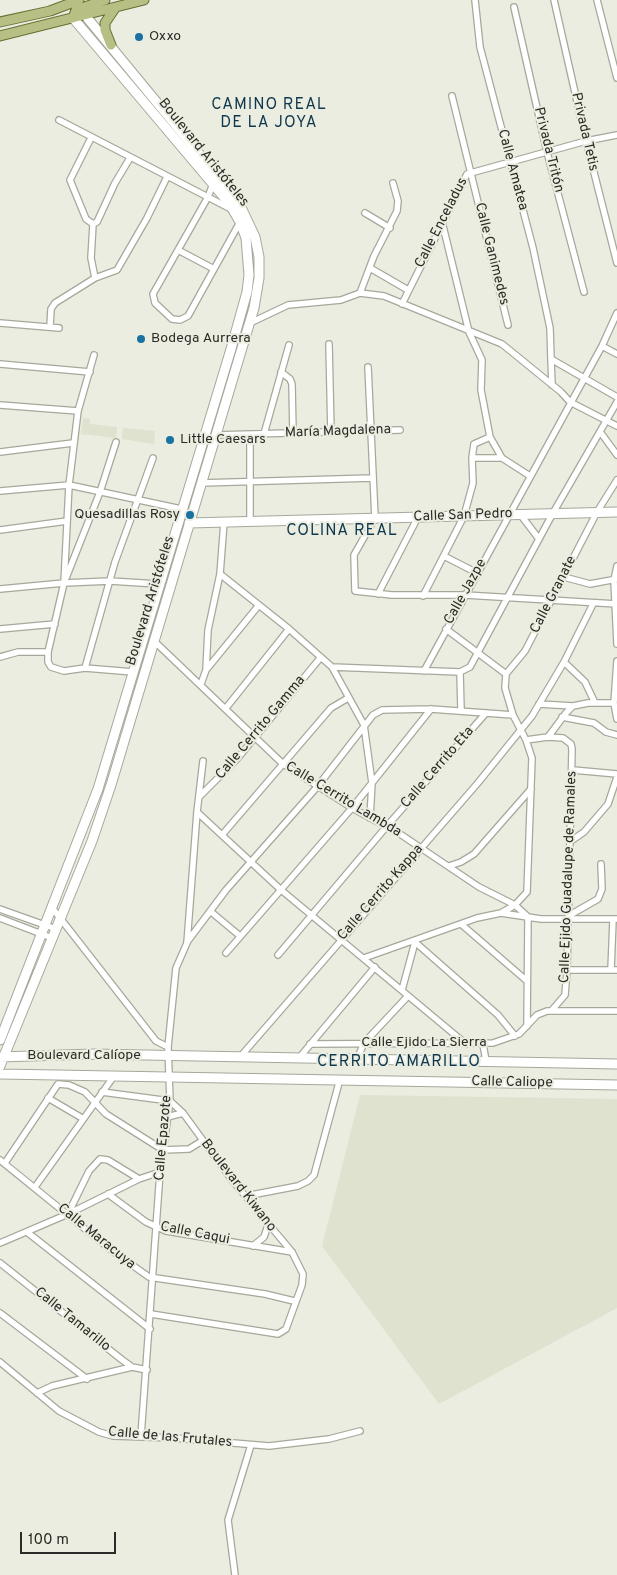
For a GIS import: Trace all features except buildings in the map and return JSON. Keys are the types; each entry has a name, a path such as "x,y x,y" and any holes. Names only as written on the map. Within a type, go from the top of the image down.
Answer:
{"main road":[{"path":"0,22 50,11 79,0"},
{"path":"50,11 78,14 105,0"},
{"path":"0,36 78,14 115,8 144,0"},
{"path":"110,45 105,30 105,22 115,8"}],"street":[{"name":"Calle Amatea","path":"475,0 480,47 532,248 551,340 552,385"},
{"name":"Privada Tetis","path":"554,0 586,141 617,263"},
{"path":"597,0 617,78"},
{"name":"Privada Tritón","path":"514,7 548,152 584,292"},
{"name":"Boulevard Aristóteles","path":"0,1066 2,1056 92,841 111,785 249,323 256,297 259,268 258,248 248,218 232,193 110,45 78,14"},
{"name":"Boulevard Aristóteles","path":"0,1040 53,909 98,789 247,292 249,257 240,222 233,210 78,14"},
{"name":"Calle Ganimedes","path":"452,96 508,325"},
{"path":"59,120 233,210"},
{"name":"Calle Enceladus","path":"402,304 463,179 470,172 586,141 617,135"},
{"path":"91,138 70,180 86,219 93,224"},
{"path":"93,224 97,222 115,182 130,158"},
{"path":"50,328 54,303 95,278 117,270 147,218 166,177"},
{"path":"360,293 398,206 393,183"},
{"path":"213,184 208,197 153,294 155,302 172,319 180,320 188,316 240,222"},
{"path":"365,213 390,228"},
{"path":"442,222 469,332 482,360 480,390 490,437 502,458 530,476"},
{"path":"93,224 91,258 95,278"},
{"path":"178,250 214,269"},
{"path":"370,268 408,290"},
{"path":"249,323 288,305 341,300 360,293 384,296 502,344 570,402 617,426"},
{"name":"Calle Jazpe","path":"424,671 602,346 617,313"},
{"path":"0,323 59,328"},
{"path":"329,344 331,433"},
{"path":"264,434 289,345"},
{"path":"602,346 617,354"},
{"path":"64,583 73,443 78,412 94,355"},
{"path":"551,359 617,397"},
{"path":"0,364 90,372"},
{"path":"368,367 369,431 375,518 356,548 353,576 355,591 378,594 465,596 616,604"},
{"path":"281,372 290,379 292,384 293,434"},
{"path":"220,382 230,389"},
{"path":"332,667 460,672 470,666 539,538 601,433 617,402"},
{"path":"0,405 78,412"},
{"name":"María Magdalena","path":"216,432 250,435 400,430"},
{"path":"601,433 617,455"},
{"path":"250,435 250,522"},
{"path":"423,596 464,516 473,483 472,458 474,444 490,437"},
{"path":"116,442 100,492 64,583 48,652 48,662 51,667 64,671 85,668 133,672"},
{"path":"0,452 73,443"},
{"path":"85,668 110,581 152,458"},
{"path":"472,458 502,458"},
{"path":"201,483 372,478"},
{"name":"Calle Granate","path":"506,674 525,651 597,512 617,480"},
{"path":"0,491 69,485 182,509"},
{"name":"Calle San Pedro","path":"189,523 617,512"},
{"path":"520,514 539,538"},
{"path":"378,594 418,517"},
{"path":"0,530 67,521"},
{"path":"201,684 206,670 208,630 220,574 224,522"},
{"path":"444,556 477,573"},
{"path":"617,566 615,580 617,644"},
{"path":"220,574 289,629 332,667 364,725 372,783 370,818"},
{"path":"564,577 590,584 615,580"},
{"path":"0,589 110,581 158,584 169,588"},
{"name":"Calle Cerrito Kappa","path":"240,1057 260,1037 340,939 521,729 539,704 564,662 593,604"},
{"path":"206,670 260,605"},
{"path":"0,629 55,624"},
{"path":"226,708 289,629"},
{"path":"364,958 501,912 515,905 526,892 532,758 526,740 513,715 505,688 506,674 446,629"},
{"name":"Calle Cerrito Lambda","path":"153,640 283,764 352,808 387,826 479,887 515,905 528,917"},
{"path":"0,657 18,652 48,652"},
{"name":"Calle Cerrito Gamma","path":"199,797 237,759 321,657"},
{"path":"617,661 614,702 617,719"},
{"path":"564,662 585,682 595,703"},
{"path":"460,672 461,710"},
{"path":"222,835 331,708 348,698"},
{"path":"539,704 574,706 614,702"},
{"path":"526,740 548,737 574,706"},
{"path":"187,943 210,911 317,787 373,715 382,710 431,709 513,715"},
{"path":"226,953 280,888 352,808 431,709"},
{"name":"Calle Cerrito Eta","path":"278,955 486,713"},
{"path":"562,718 594,723 606,732 617,735"},
{"name":"Calle Ejido Guadalupe de Ramales","path":"548,737 567,740 572,749 568,970 565,995 552,1010"},
{"name":"Calle Epazote","path":"140,1436 158,1228 160,1172 170,1101 168,1047 176,968 187,943 197,812 203,761"},
{"path":"571,841 584,832 608,804 617,776 572,770"},
{"path":"449,866 461,862 474,854 531,789"},
{"path":"197,812 250,863 466,1044"},
{"path":"570,917 598,899 602,889 602,864"},
{"path":"0,909 54,934"},
{"path":"53,909 156,1040 168,1047"},
{"path":"210,911 240,936"},
{"path":"501,912 528,917 615,919 614,970 568,970"},
{"path":"527,1026 528,917"},
{"path":"0,918 44,930"},
{"path":"461,924 527,981"},
{"path":"402,990 415,942"},
{"path":"415,942 498,1015 515,1036"},
{"path":"299,1058 375,967"},
{"path":"357,1059 364,1043 408,996"},
{"path":"552,1010 617,1012"},
{"name":"Calle Ejido La Sierra","path":"310,1044 493,1043 515,1036 537,1015 552,1010"},
{"path":"483,1044 486,1061"},
{"name":"Boulevard Calíope","path":"2,1056 93,1054 168,1057"},
{"name":"Calle Caliope","path":"168,1057 617,1064"},
{"path":"3,1161 56,1087 61,1075"},
{"name":"Boulevard Calíope","path":"3,1076 168,1077"},
{"path":"34,1186 114,1076"},
{"name":"Calle Caliope","path":"168,1077 617,1084"},
{"path":"246,1196 298,1186 308,1181 314,1175 340,1080"},
{"path":"56,1087 69,1085 84,1092 114,1119 163,1150 189,1149 202,1142"},
{"path":"102,1092 170,1101"},
{"path":"48,1098 82,1118"},
{"name":"Boulevard Kiwano","path":"170,1101 183,1113 202,1142 292,1252 303,1274 302,1285 294,1301"},
{"path":"167,1117 183,1113"},
{"path":"68,1214 89,1171 100,1159 108,1160 140,1179"},
{"name":"Calle Maracuya","path":"3,1161 110,1250 141,1273 154,1278 265,1294 294,1301"},
{"path":"0,1243 68,1214 140,1179 160,1172"},
{"name":"Calle Caqui","path":"108,1194 127,1210 158,1228 292,1252"},
{"path":"254,1246 264,1236 268,1225"},
{"path":"28,1232 150,1329"},
{"name":"Calle Tamarillo","path":"0,1263 132,1367 147,1370"},
{"path":"151,1314 278,1334 286,1329 294,1301"},
{"path":"0,1312 87,1379"},
{"name":"Calle de las Frutales","path":"0,1362 59,1411 100,1432 112,1436 140,1436 251,1445 297,1444 329,1439 360,1431"},
{"path":"37,1392 52,1386 132,1367"},
{"path":"235,1575 228,1520 251,1445"}],"shaded area":[{"path":"83,418 90,419 90,424 117,427 116,438 81,434"},
{"path":"123,428 155,431 154,444 122,439"},
{"path":"360,1095 617,1099 617,1308 439,1404 322,1246"}],"place":[{"name":"Oxxo","path":"139,37"},
{"name":"Bodega Aurrera","path":"141,339"},
{"name":"Little Caesars","path":"170,440"},
{"name":"Quesadillas Rosy","path":"190,515"}],"district":[{"name":"CAMINO REAL DE LA JOYA","path":"269,115"},
{"name":"COLINA REAL","path":"342,532"},
{"name":"CERRITO AMARILLO","path":"399,1063"}]}
